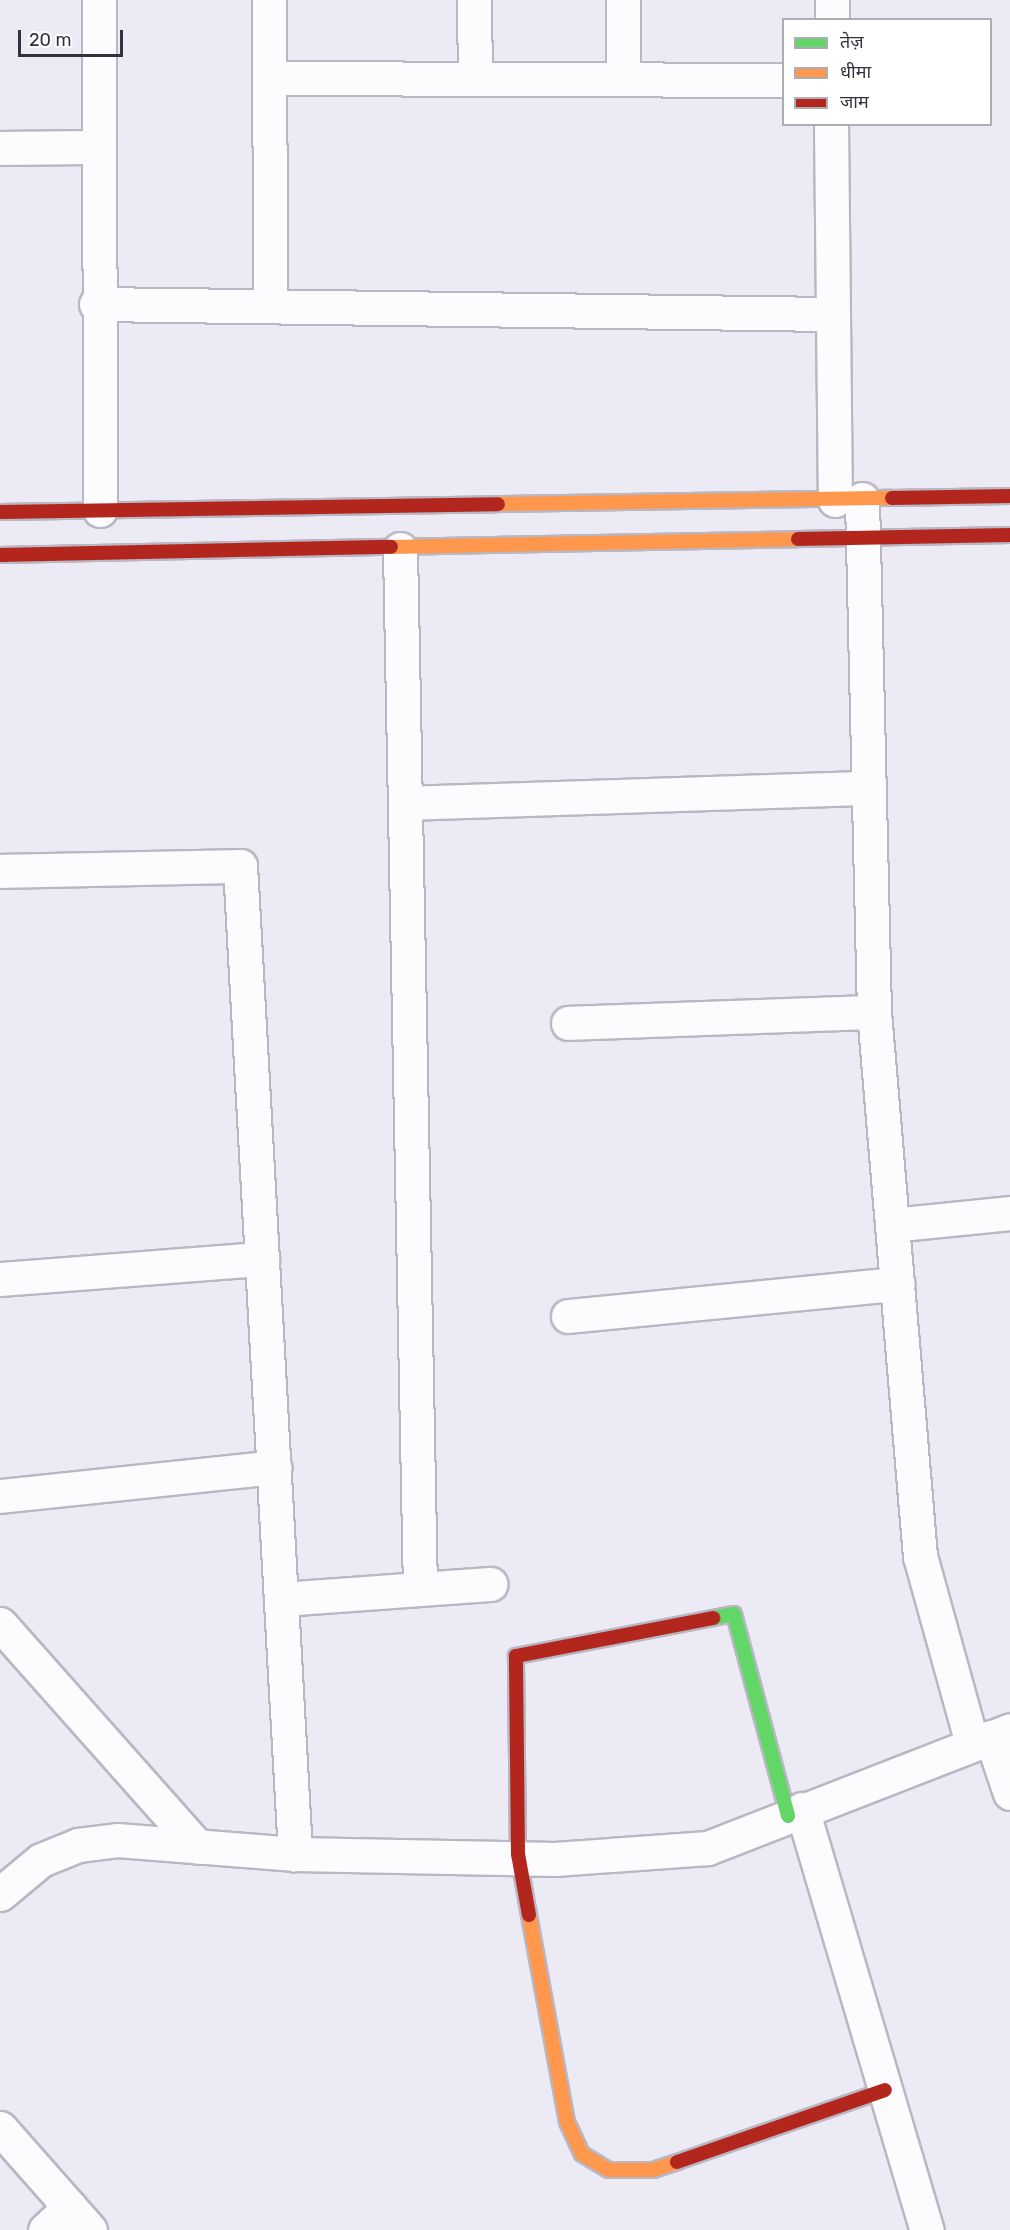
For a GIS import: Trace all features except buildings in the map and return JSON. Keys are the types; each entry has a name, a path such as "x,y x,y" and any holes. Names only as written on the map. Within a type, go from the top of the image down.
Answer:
{"main road":[{"path":"0,512 397,501 848,500 1010,496"},
{"path":"0,555 400,549 1010,535"},
{"path":"795,1812 734,1614 516,1656 518,1854 567,2121 582,2154 609,2170 653,2170 885,2090"}],"street":[{"path":"99,0 96,304 100,510"},
{"path":"269,0 270,306"},
{"path":"474,0 475,78"},
{"path":"623,0 623,79"},
{"path":"832,0 832,18"},
{"path":"269,78 782,80"},
{"path":"831,126 830,314 848,500 864,537 874,1012 920,1556 991,1736 1010,1792"},
{"path":"0,148 98,147"},
{"path":"96,304 830,314"},
{"path":"400,549 420,1589"},
{"path":"406,804 868,788"},
{"path":"0,871 240,866 295,1854"},
{"path":"568,1023 874,1012"},
{"path":"892,1225 1010,1213"},
{"path":"0,1278 262,1258"},
{"path":"568,1316 897,1284"},
{"path":"0,1496 274,1467"},
{"path":"281,1599 490,1584"},
{"path":"0,1624 198,1847"},
{"path":"0,1894 41,1860 78,1845 117,1840 295,1854 518,1854 555,1859 708,1848 991,1736"},
{"path":"795,1812 885,2090 927,2230"},
{"path":"0,2128 80,2218 45,2230"}],"traffic: fast":[{"path":"713,1618 734,1614 788,1816"}],"traffic: slow":[{"path":"498,504 892,498"},
{"path":"391,547 798,539"},
{"path":"529,1915 567,2122 582,2154 609,2170 653,2170 677,2162"}],"traffic: jam":[{"path":"892,498 1010,496"},
{"path":"0,512 498,504"},
{"path":"798,539 1010,535"},
{"path":"0,555 391,547"},
{"path":"529,1915 518,1854 516,1656 713,1618"},
{"path":"677,2162 885,2090"}]}
